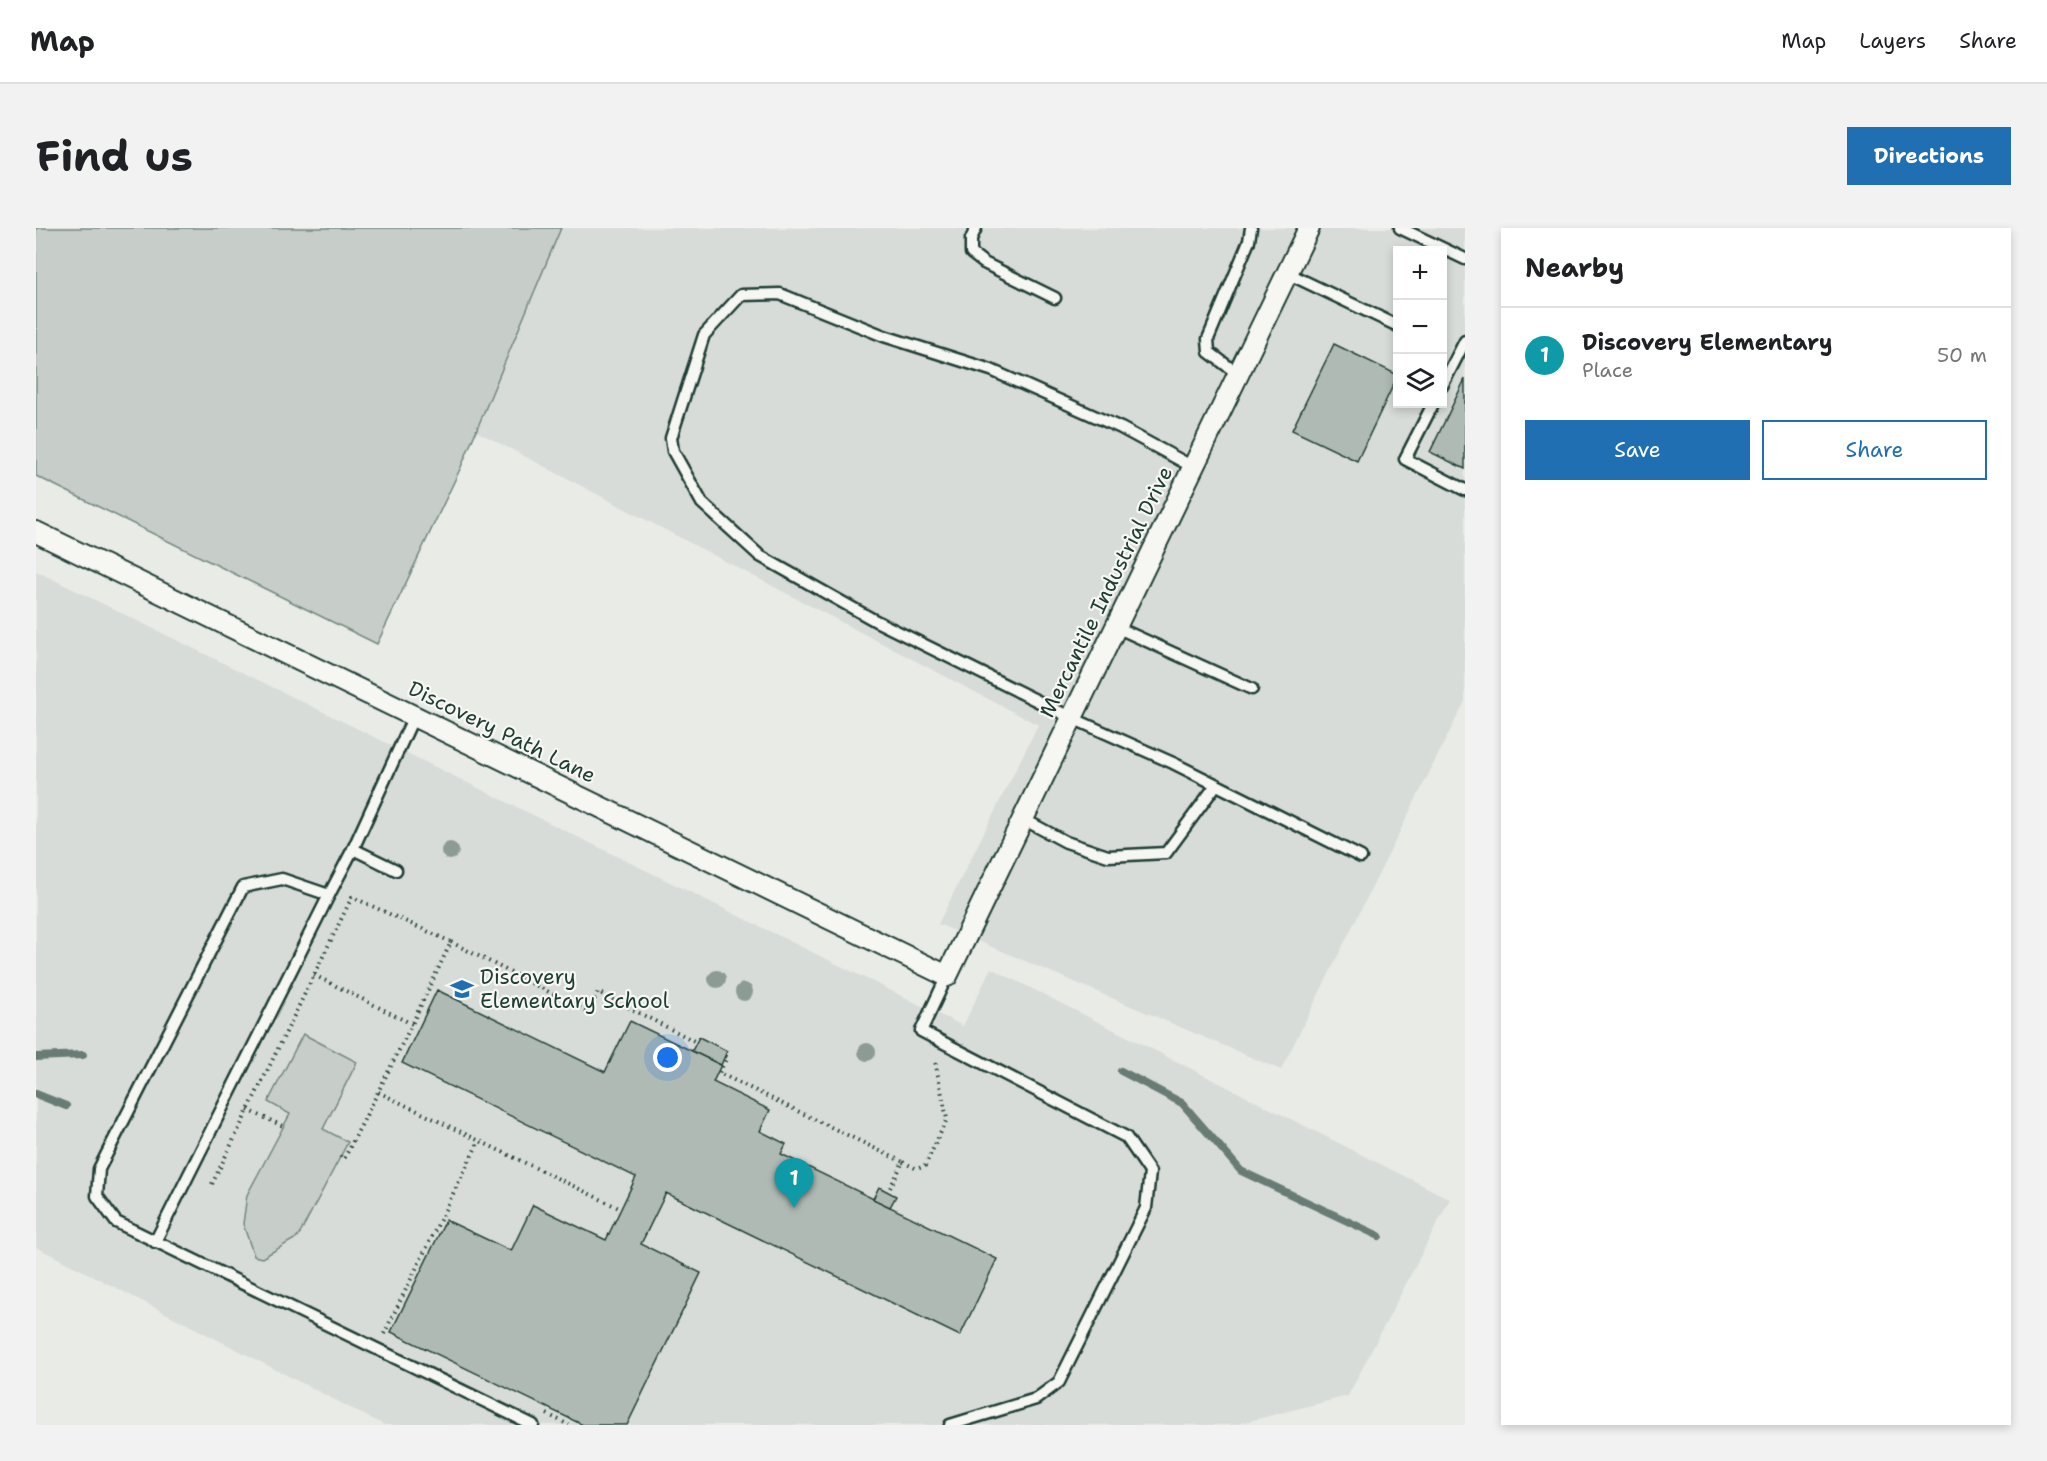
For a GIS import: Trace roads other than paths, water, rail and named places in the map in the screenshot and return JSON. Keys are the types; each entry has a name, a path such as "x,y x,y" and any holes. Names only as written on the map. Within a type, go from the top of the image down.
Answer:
{"street":[{"name":"Mercantile Industrial Drive","path":"947,976 1309,228"},
{"name":"Discovery Path Lane","path":"36,532 947,976"}],"lane":[{"path":"976,228 970,239 971,253 984,263 1055,298"},
{"path":"1238,374 1209,352 1208,339 1249,241 1251,228"},
{"path":"1401,228 1465,259"},
{"path":"1287,273 1393,324"},
{"path":"1193,467 1121,428 991,370 884,336 780,294 741,295 704,334 671,438 673,451 702,503 760,556 874,620 1361,857"},
{"path":"1447,378 1465,341"},
{"path":"1431,408 1405,459 1465,490"},
{"path":"1116,627 1252,689"},
{"path":"155,1242 353,849 414,716"},
{"path":"1023,819 1066,842 1108,856 1166,853 1216,785"},
{"path":"353,849 396,870"},
{"path":"329,895 282,879 243,887 99,1169 97,1196 116,1222 533,1425"},
{"path":"947,976 921,1031 1126,1137 1150,1172 1146,1208 1059,1382 1036,1399 950,1425"}],"waterway":[{"path":"36,1057 83,1055"},
{"path":"1121,1071 1182,1103 1241,1171 1379,1236"},
{"path":"36,1094 66,1106"}],"place":[{"name":"Discovery Elementary School","path":"462,989"},
{"name":"Discovery Elementary","path":"794,1208"}]}
